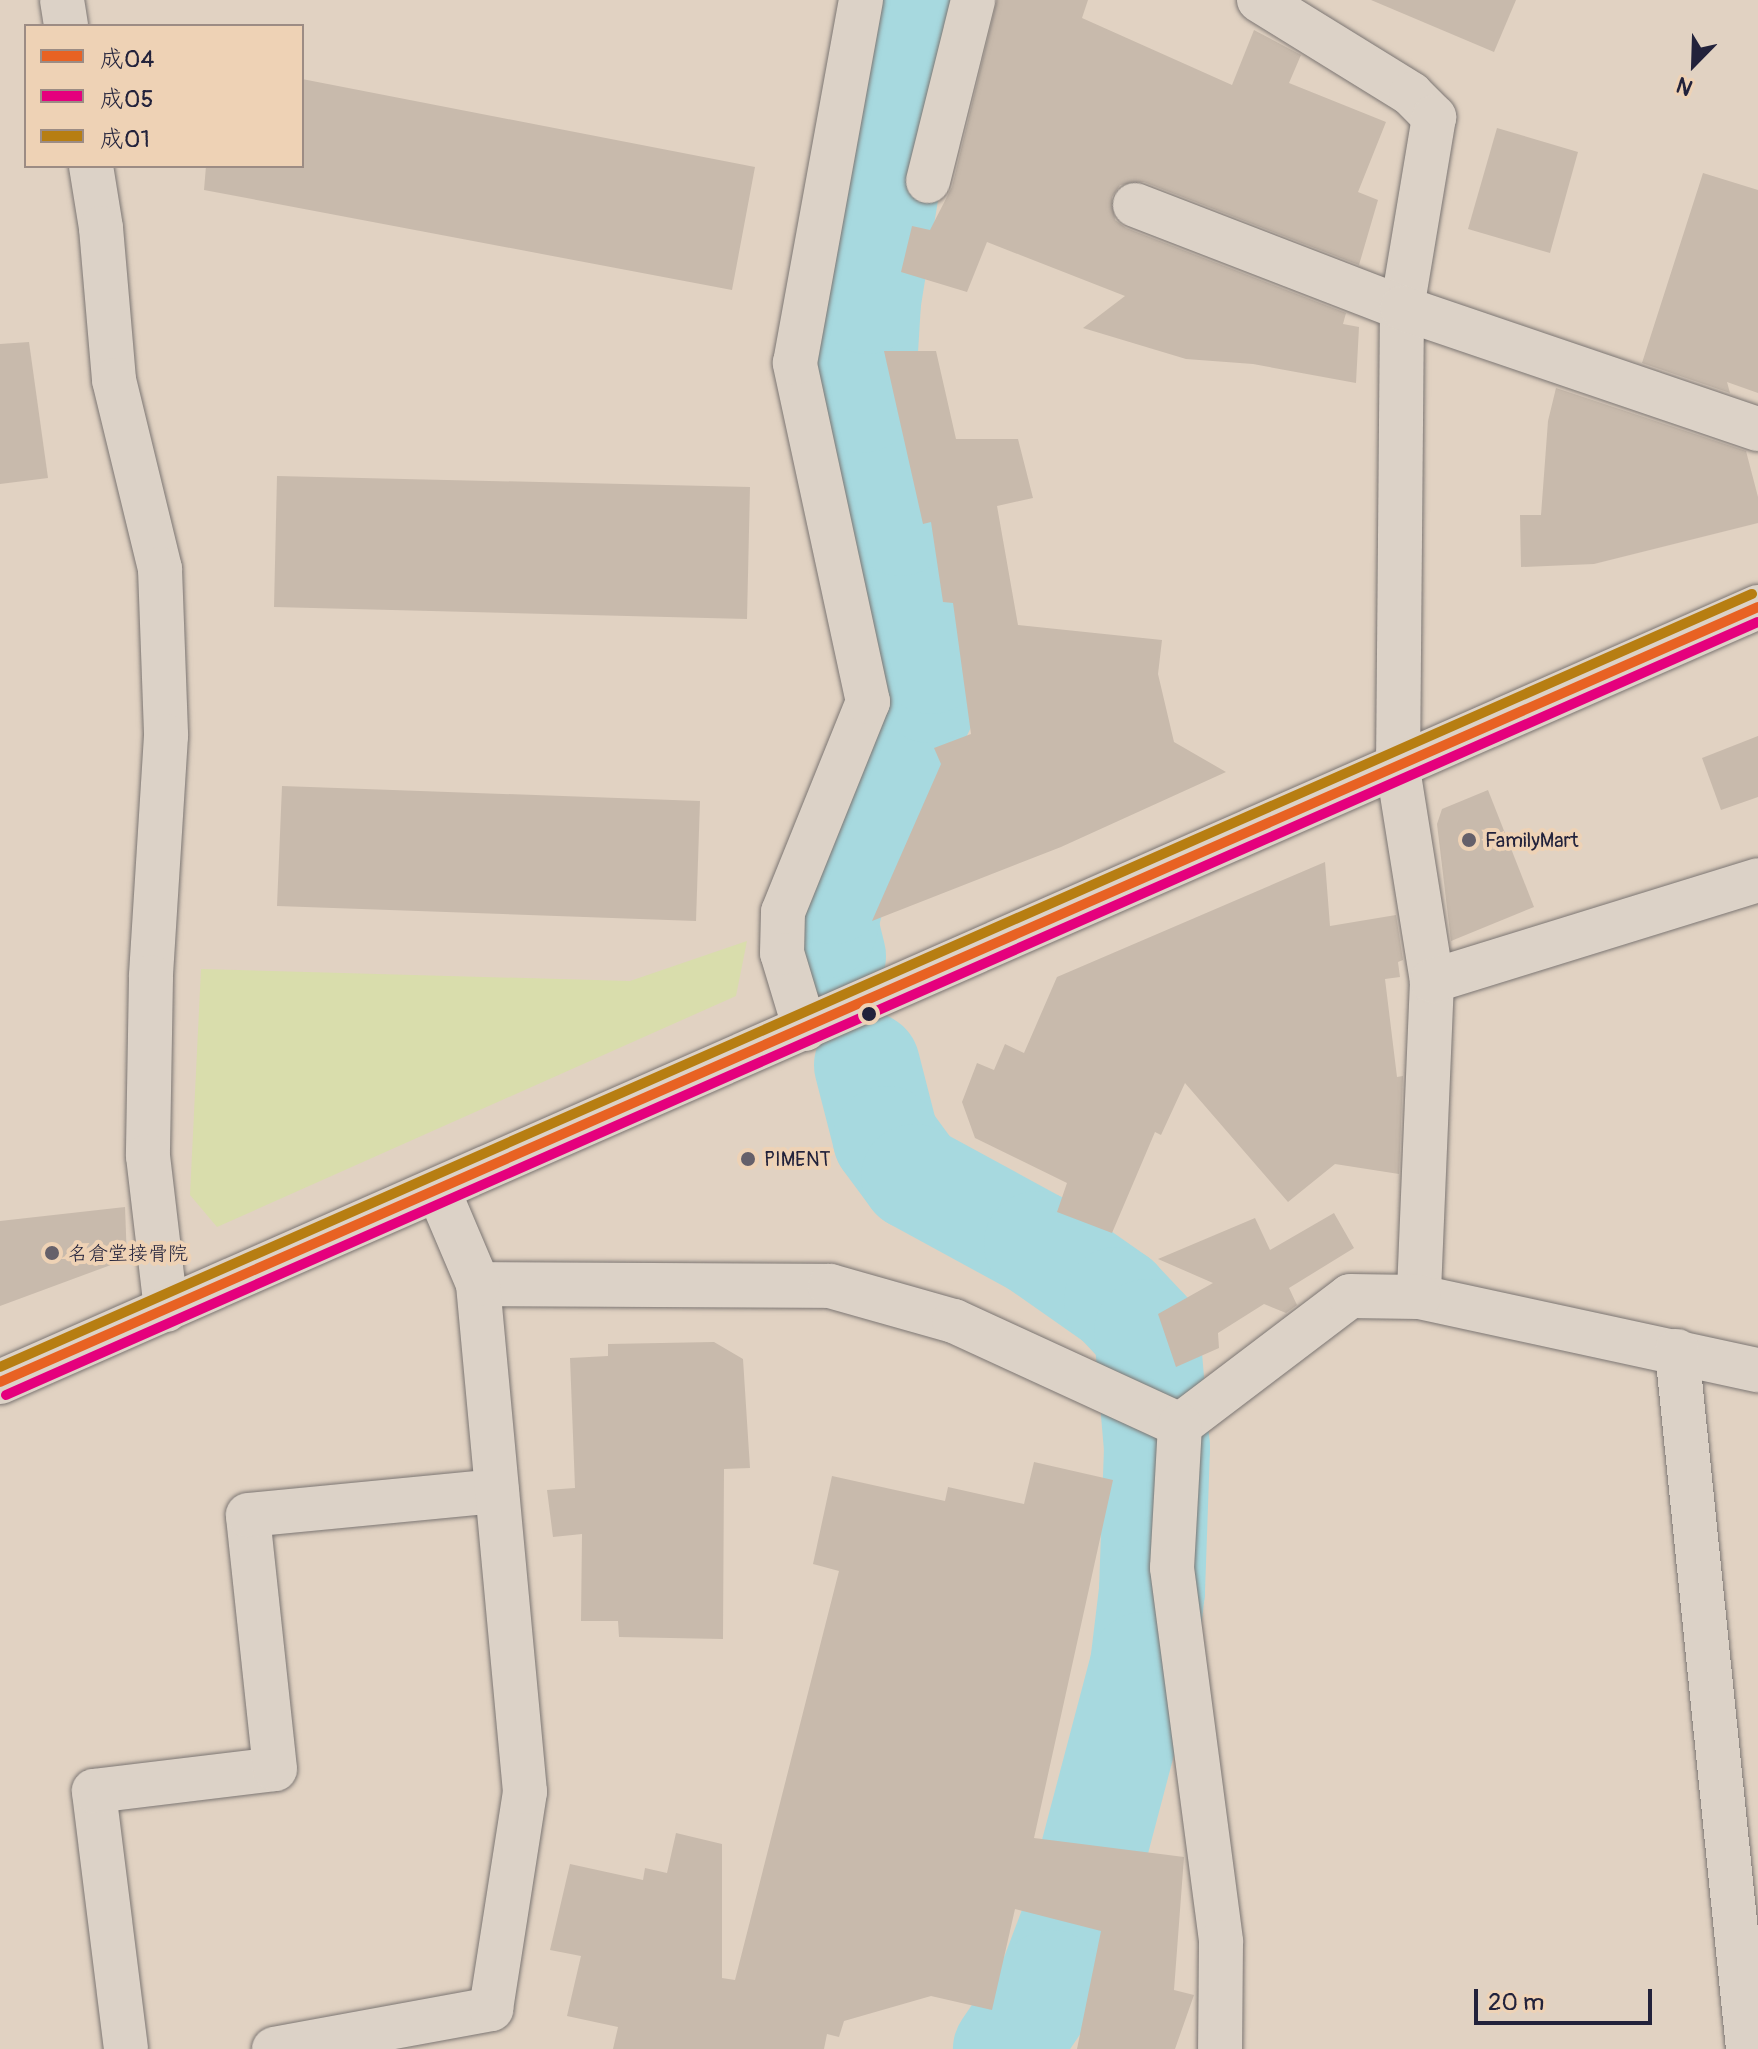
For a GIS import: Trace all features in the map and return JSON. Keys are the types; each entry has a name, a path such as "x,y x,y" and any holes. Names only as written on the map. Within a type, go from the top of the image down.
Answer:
{"street":[{"path":"62,0 66,24"},
{"path":"805,1029 782,953 783,912 868,702 795,363 861,0"},
{"path":"928,181 973,0"},
{"path":"1259,0 1411,94 1434,117 1402,308 1398,769 1432,981 1419,1297"},
{"path":"91,168 101,228 114,380 160,569 166,736 151,977 148,1156 166,1310"},
{"path":"1135,205 1402,308 1758,429"},
{"path":"0,1382 439,1192 1758,607"},
{"path":"1432,981 1758,880"},
{"path":"274,2049 491,2009 525,1792 478,1284 439,1192"},
{"path":"478,1284 830,1286 954,1321 1180,1425"},
{"path":"1220,2049 1221,1942 1172,1568 1180,1425 1350,1296 1419,1297 1452,1308 1677,1351 1758,1370"},
{"path":"1677,1351 1748,2049"},
{"path":"126,2049 94,1791 275,1769 248,1515 497,1491"}],"green space":[{"path":"747,941 736,996 217,1227 190,1195 201,969 630,981"}],"building":[{"path":"997,0 1088,0 1082,18 1232,85 1254,30 1301,55 1289,83 1386,122 1358,192 1378,200 1359,265 1144,182 1120,185 1112,197 1115,220 1126,228 1346,313 1343,324 1359,327 1356,383 1253,364 1186,359 1083,328 1125,296 987,242 967,292 901,272 912,226 930,230 952,187"},
{"path":"1371,0 1516,0 1494,52"},
{"path":"304,79 755,167 732,290 204,190 206,168 304,168"},
{"path":"1497,128 1578,152 1550,253 1468,229"},
{"path":"1703,173 1758,190 1758,393 1727,382 1730,393 1642,363"},
{"path":"29,342 48,478 0,484 0,344"},
{"path":"884,351 936,351 956,439 1018,439 1033,498 997,506 1018,625 1162,640 1158,674 1174,742 1226,772 1061,847 872,921 941,764 934,748 971,734 953,603 943,602 931,522 923,524"},
{"path":"1556,388 1746,451 1758,497 1758,523 1594,564 1521,567 1520,515 1541,515 1548,421"},
{"path":"277,476 750,487 747,619 274,607"},
{"path":"1758,736 1758,797 1721,810 1702,758"},
{"path":"282,786 700,801 696,921 277,906"},
{"path":"1488,790 1534,907 1451,941 1437,824 1442,809"},
{"path":"1325,862 1330,926 1396,915 1403,960 1398,962 1400,977 1385,979 1397,1077 1403,1076 1399,1174 1335,1164 1288,1202 1185,1083 1161,1135 1155,1132 1112,1233 1057,1212 1067,1183 975,1138 962,1102 977,1063 994,1070 1005,1044 1024,1053 1057,977"},
{"path":"125,1207 127,1259 0,1306 0,1221"},
{"path":"1334,1213 1354,1248 1289,1288 1297,1305 1286,1313 1264,1304 1218,1333 1219,1348 1176,1367 1158,1314 1213,1283 1158,1259 1255,1218 1270,1250"},
{"path":"714,1342 743,1359 750,1468 724,1469 723,1639 619,1637 618,1621 581,1621 582,1534 553,1537 547,1490 575,1488 570,1358 608,1356 608,1344"},
{"path":"1034,1462 1113,1480 1034,1838 1184,1857 1174,1990 1194,1995 1175,2049 1077,2049 1101,1931 1015,1909 992,2010 931,1996 844,2021 839,2037 827,2034 824,2049 613,2049 618,2027 567,2016 581,1956 550,1950 570,1864 643,1880 645,1868 667,1873 676,1833 722,1844 722,1978 735,1980 839,1571 813,1564 832,1476 945,1501 948,1487 1024,1504"}],"waterway":[{"path":"833,956 825,925 833,891 930,690 931,661 900,523 862,400 868,301 917,0"},
{"path":"867,1065 886,1139 914,1177 1037,1244 1117,1300 1147,1332 1157,1448 1152,1591 1143,1665 1077,1914 1051,1983 1006,2049"}],"transit line":[{"name":"成01","path":"0,1367 1752,594"},
{"name":"成04","path":"0,1382 1758,607"},
{"name":"成05","path":"6,1395 1758,622"}],"place":[{"name":"FamilyMart","path":"1469,840"},
{"name":"PIMENT","path":"748,1159"},
{"name":"名倉堂接骨院","path":"52,1253"}]}
